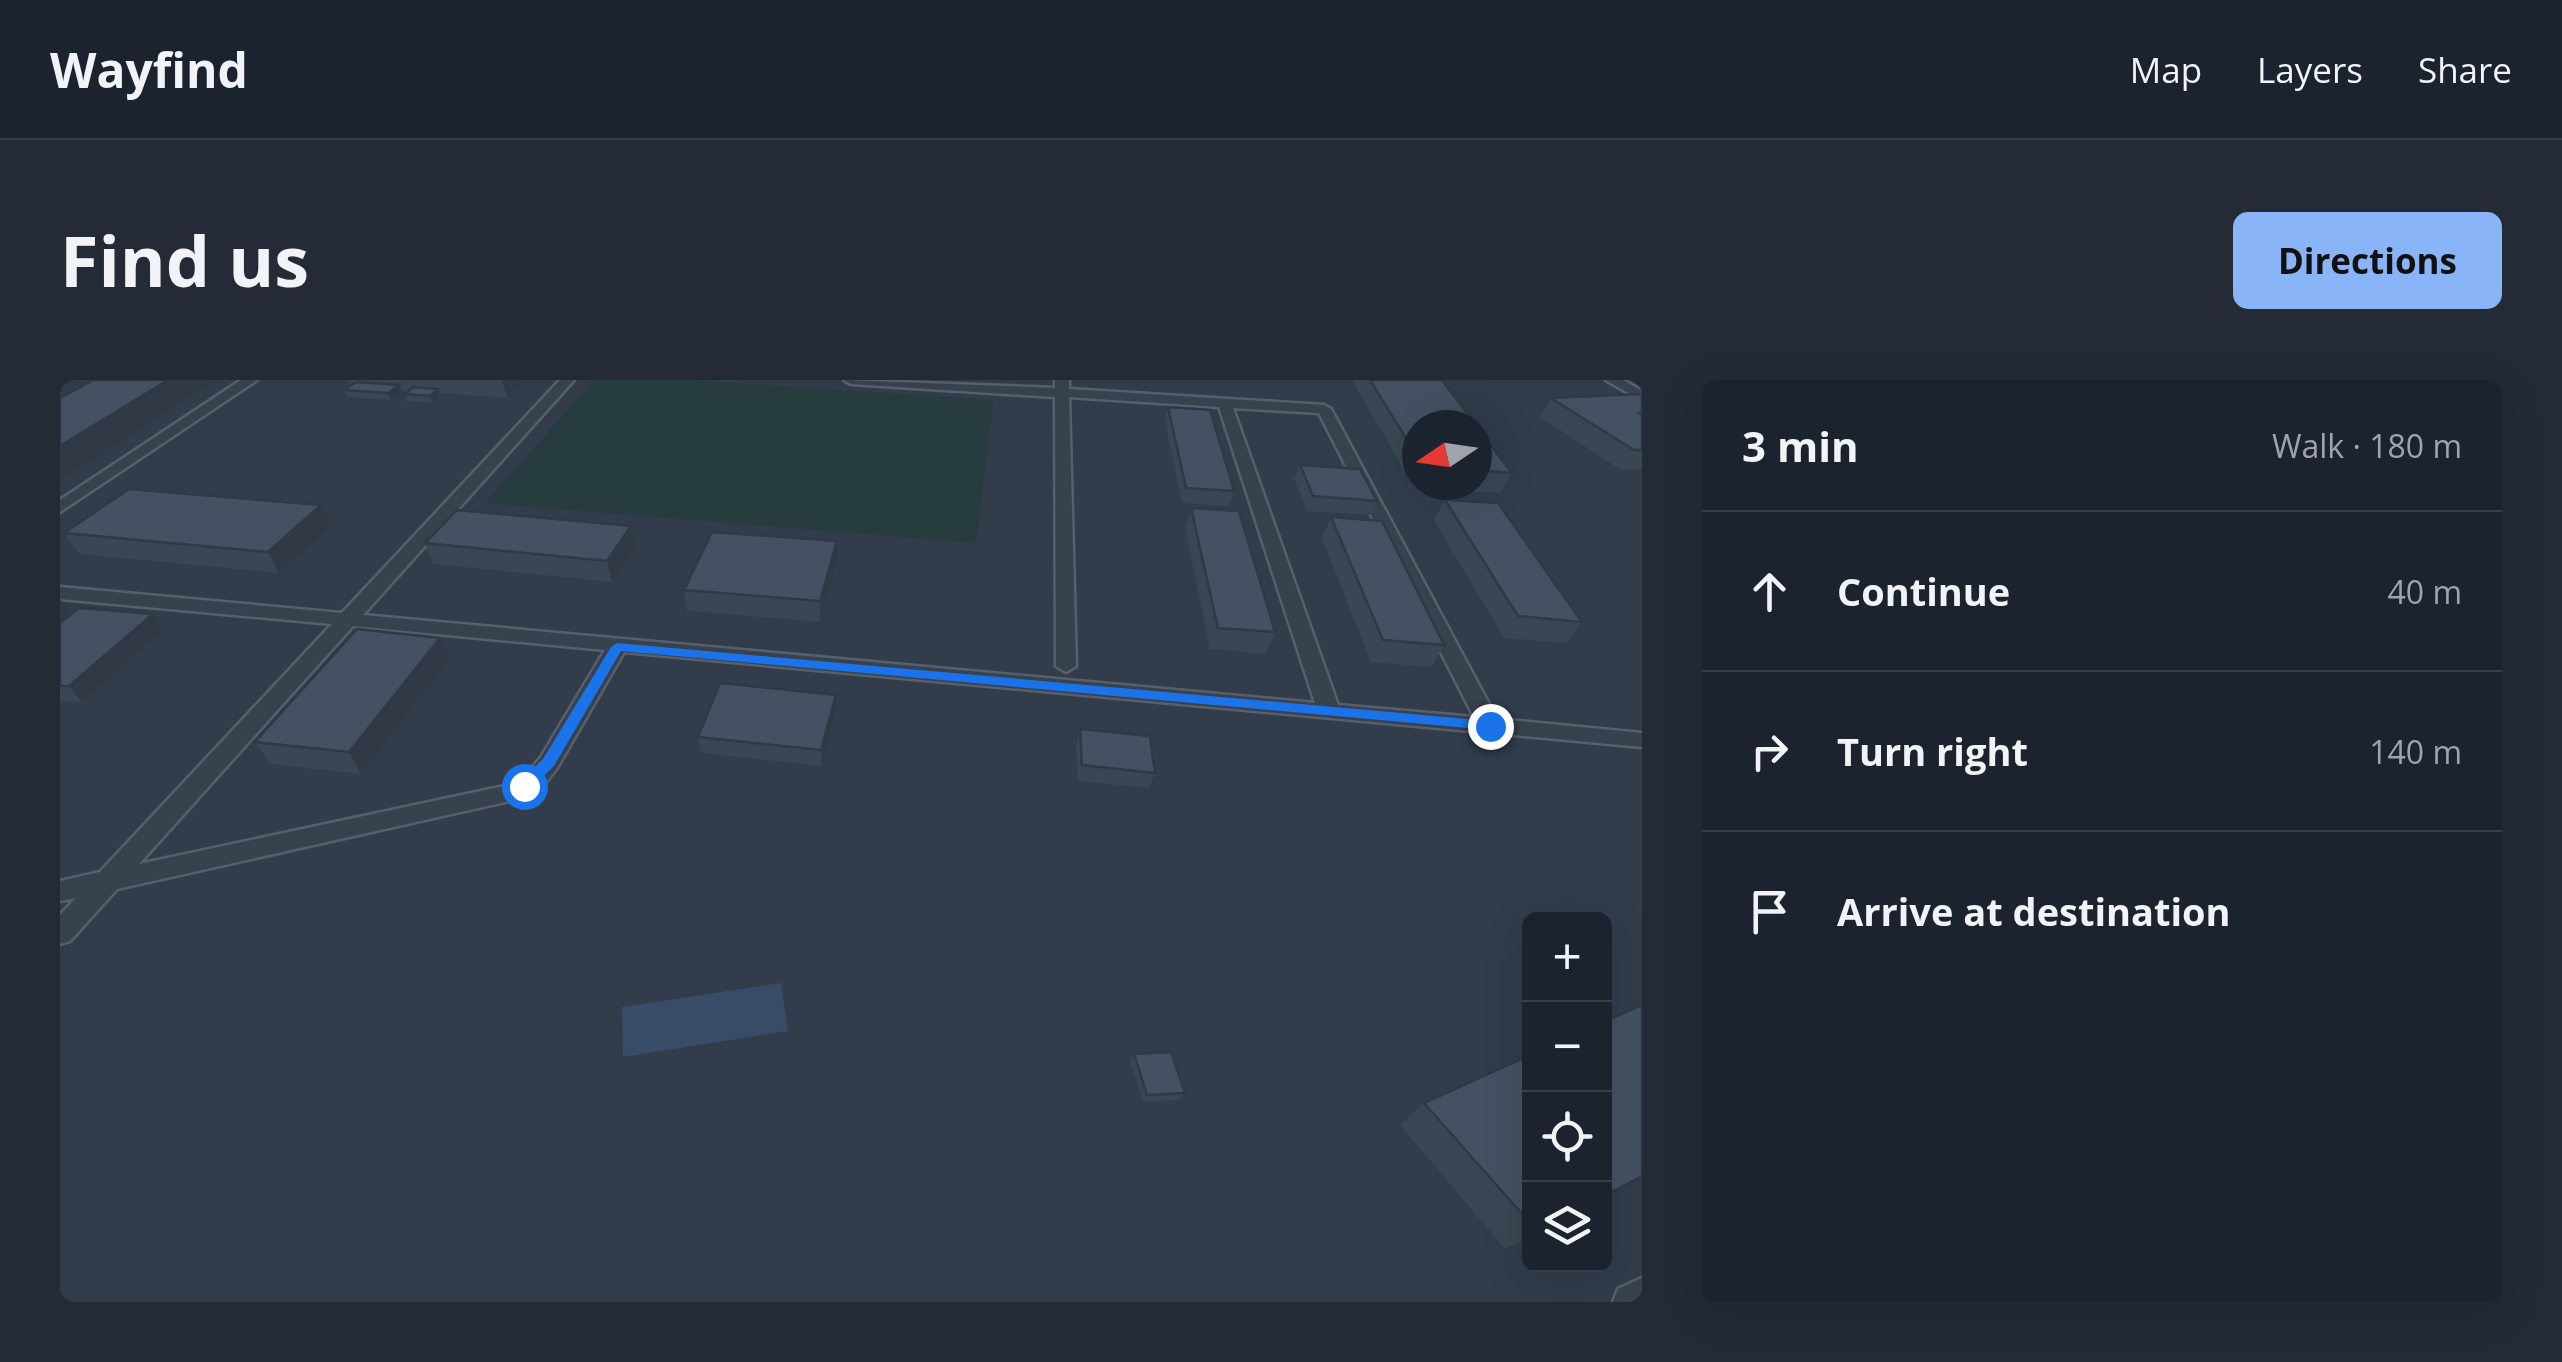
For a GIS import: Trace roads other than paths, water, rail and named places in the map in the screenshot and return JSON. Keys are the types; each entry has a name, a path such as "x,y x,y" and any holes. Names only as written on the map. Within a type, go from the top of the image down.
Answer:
{"lane":[{"path":"60,507 250,380"},
{"path":"60,933 567,380"},
{"path":"850,380 1062,386 1324,408 1490,726"},
{"path":"1613,380 1642,397"},
{"path":"1062,386 1066,666"},
{"path":"1224,402 1330,711"},
{"path":"60,593 1642,740"},
{"path":"60,891 511,793 539,775 549,762 617,647"},
{"path":"1631,1302 1642,1296"}],"water":[{"path":"781,983 788,1031 623,1057 622,1007"}]}
